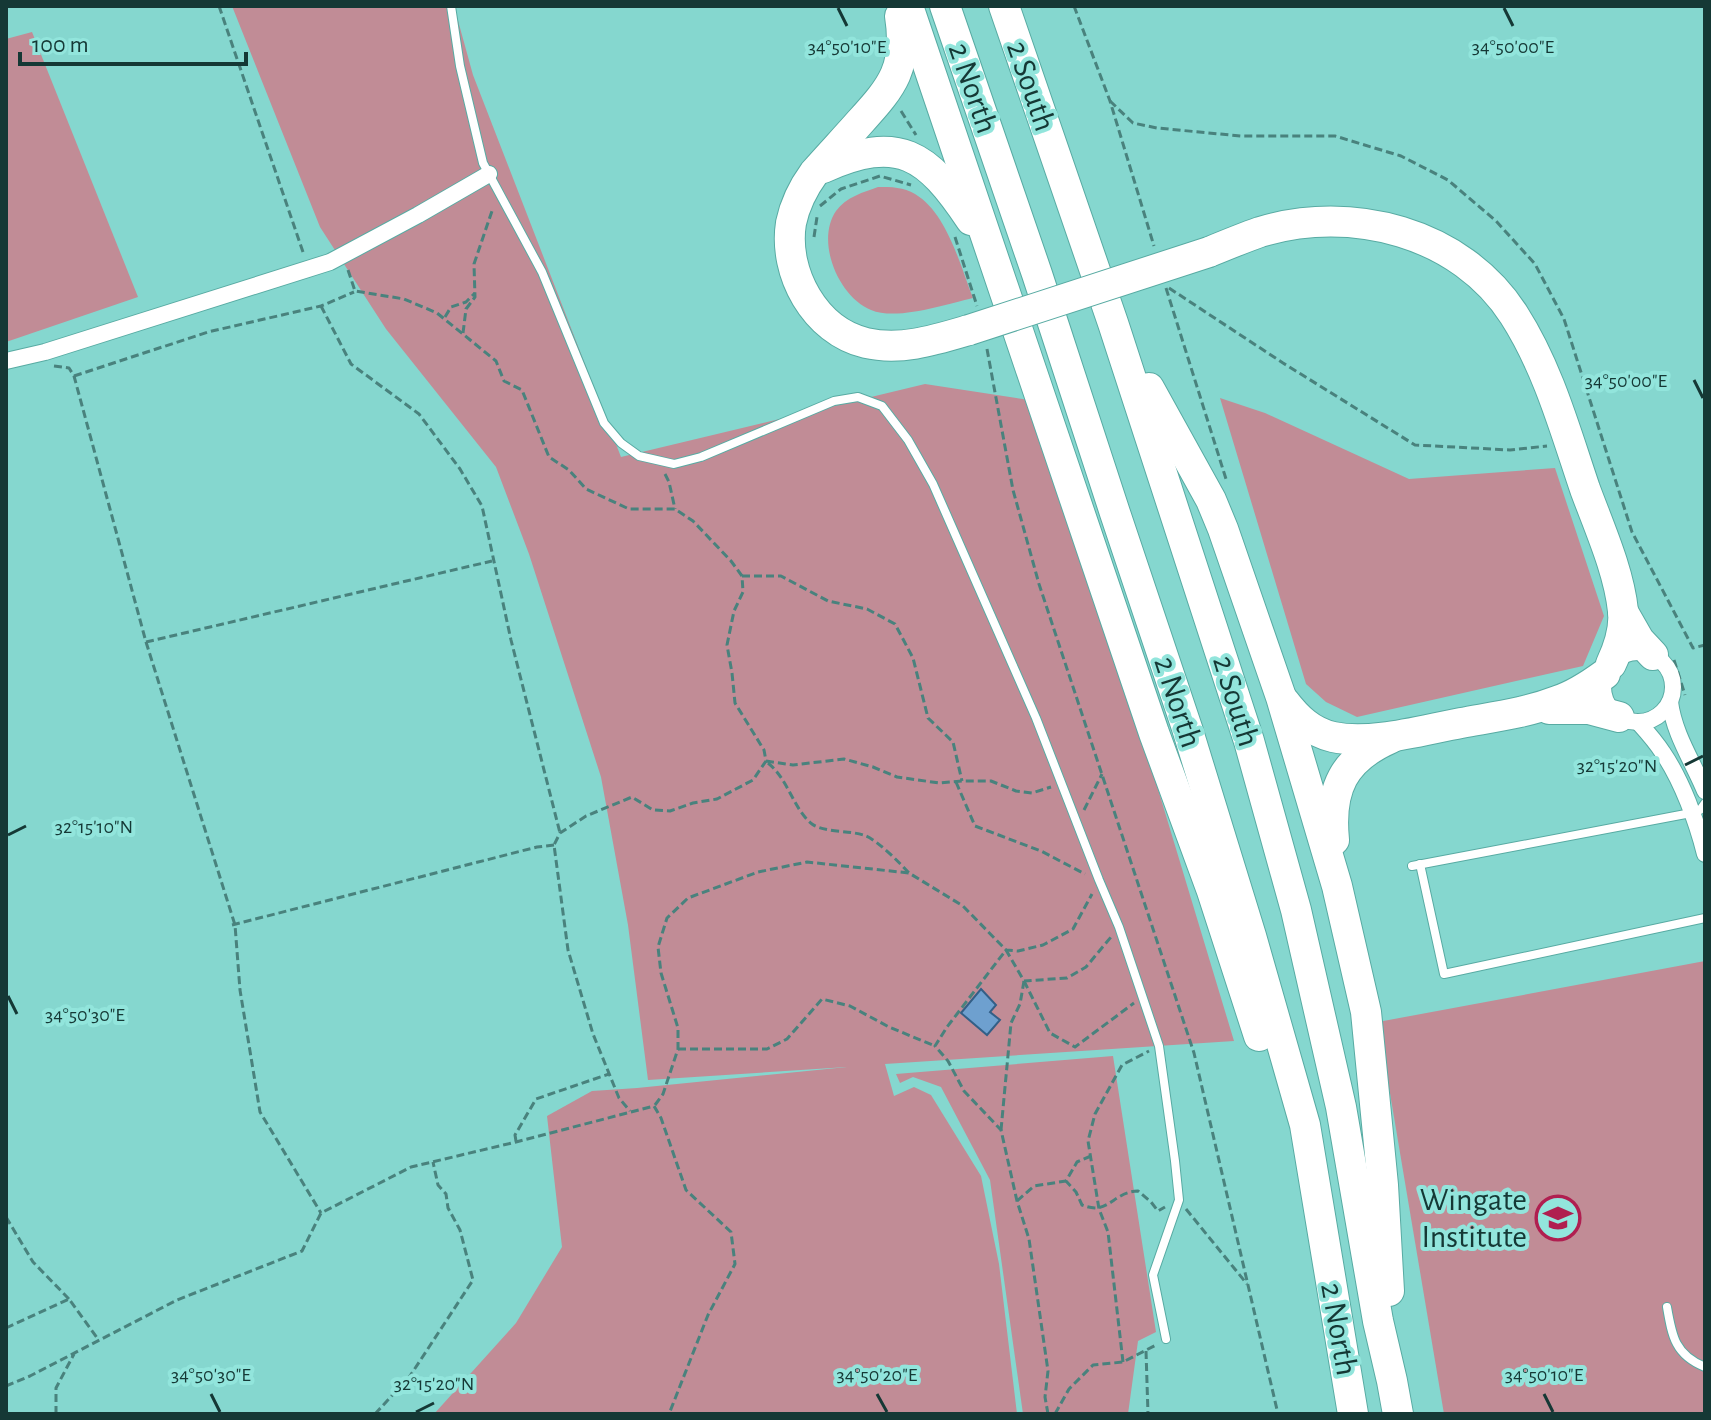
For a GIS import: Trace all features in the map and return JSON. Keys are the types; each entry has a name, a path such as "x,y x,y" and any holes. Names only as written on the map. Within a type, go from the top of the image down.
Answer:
{"highway":[{"path":"899,6 903,48 888,90 814,173 797,203 790,240 794,269 804,295 830,326 863,342 891,346 923,343 1209,252 1262,232 1301,224 1332,222 1402,230 1439,245 1469,265 1494,288 1513,313 1548,381 1611,562 1623,612 1639,640 1664,658"},
{"path":"908,6 1154,733 1231,948 1277,1091 1338,1324"},
{"name":"2 North","path":"945,6 1187,728 1246,921 1305,1125 1353,1414"},
{"name":"2 South","path":"1004,6 1113,323 1249,741 1296,910 1341,1107 1378,1321 1398,1414"},
{"path":"814,173 849,157 876,151 904,154 921,161 958,201 991,250"},
{"path":"1113,323 1211,500 1228,541 1281,697 1337,886 1361,988 1371,1055 1383,1185 1392,1381"},
{"path":"1531,710 1574,694 1608,669 1620,644 1623,612"},
{"path":"1281,697 1302,723 1315,730 1331,736 1365,739 1531,710 1589,709 1629,720"},
{"path":"1337,886 1332,805 1341,778 1368,751 1400,734"}],"street":[{"path":"6,361 45,352 309,270 343,255 489,174"},
{"path":"1705,791 1673,719 1676,703 1670,671 1663,662 1664,658 1643,652 1621,657 1608,669 1603,685 1604,697 1609,708 1629,720 1664,755 1691,813 1705,854"},
{"path":"1629,720 1651,721 1676,703"}],"lane":[{"path":"451,6 460,66 483,163 542,272 604,423 621,443 639,456 674,464 701,457 834,401 858,397 882,406 908,440 933,484 1036,718 1119,927 1159,1046 1179,1200 1153,1275 1166,1339"},
{"path":"1705,803 1700,810 1691,813 1416,865 1444,974 1705,918"},
{"path":"1667,1307 1671,1330 1681,1352 1705,1367"}],"path":[{"path":"219,6 309,270"},
{"path":"1074,6 1110,101 1157,257"},
{"path":"814,237 819,207 841,189 880,176 921,188 920,142 888,90"},
{"path":"1110,101 1133,123 1145,126 1241,136 1335,136 1401,156 1448,180 1496,221 1535,264 1564,319 1632,532 1693,648 1705,645"},
{"path":"463,333 466,309 475,297 474,264 499,192"},
{"path":"954,234 968,274 1013,490 1039,584 1194,1053 1278,1414"},
{"path":"343,255 355,291"},
{"path":"1230,489 1166,286 1415,445 1510,450 1570,444"},
{"path":"321,1213 260,1112 233,925 146,642 74,376 208,332 321,306 355,291 404,299 444,318 496,361 504,381 522,390 549,457 569,470 586,489 629,509 675,509 693,521 731,561 742,576 743,592 734,611 727,645 735,703 764,750 766,761 780,773 796,804 813,825 867,836 909,873 963,906 1006,950 1050,1033 1075,1047 1143,996"},
{"path":"444,318 451,307 466,302 475,293"},
{"path":"321,306 351,364 419,414 460,469 482,506 511,640 560,833"},
{"path":"657,461 669,482 675,509"},
{"path":"146,642 494,560"},
{"path":"742,576 781,576 828,601 867,609 895,624 913,658 928,718 953,742 959,781 975,826 1041,851 1099,880 1073,929 1043,945 1018,951 1006,950"},
{"path":"1664,658 1685,694 1676,703"},
{"path":"766,761 793,765 844,759 897,777 939,783 991,781 1016,791 1032,793 1061,783"},
{"path":"630,1111 619,1098 593,1034 568,950 554,845 560,833 586,816 632,797 653,810 670,811 717,799 753,780 766,761"},
{"path":"1077,824 1102,774"},
{"path":"233,925 554,845"},
{"path":"6,1386 177,1300 302,1251 321,1213 411,1167 654,1106 663,1094 678,1049 678,1028 661,973 658,947 667,918 688,898 758,872 807,862 909,873"},
{"path":"1024,981 1067,978 1086,967 1119,927"},
{"path":"935,1046 1006,950"},
{"path":"1024,981 1020,1004 1011,1023 1001,1130 1029,1239 1048,1371 1045,1397 1048,1414"},
{"path":"678,1049 767,1049 787,1039 822,999 850,1006 935,1046 948,1061 964,1091 1001,1130"},
{"path":"1123,1362 1108,1232 1099,1209 1088,1141 1095,1114 1122,1065 1159,1046"},
{"path":"516,1142 515,1135 536,1099 609,1074"},
{"path":"654,1106 686,1190 731,1232 735,1264 708,1315 669,1414"},
{"path":"1066,1181 1077,1162 1091,1156"},
{"path":"379,1413 410,1376 473,1280 460,1230 448,1208 446,1194 438,1185 433,1162"},
{"path":"1066,1181 1082,1205 1093,1210 1130,1191 1138,1191 1158,1211 1179,1200 1249,1287"},
{"path":"1017,1201 1034,1186 1066,1181"},
{"path":"6,1217 33,1262 69,1299 98,1339"},
{"path":"6,1328 69,1299"},
{"path":"1055,1414 1069,1389 1093,1365 1123,1362 1166,1339"},
{"path":"1146,1351 1148,1414"},
{"path":"56,1414 56,1388 74,1353"}],"shaded area":[{"path":"232,6 454,6 473,75 621,457 925,384 1029,400 1078,524 1234,1041 885,1064 894,1096 914,1087 931,1095 981,1176 999,1264 1017,1414 434,1414 516,1323 562,1247 547,1116 592,1091 847,1067 648,1080 628,925 601,777 529,554 496,467 386,329 320,227"},
{"path":"32,32 138,297 6,342 6,39"},
{"path":"878,187 911,192 936,214 951,241 973,298 894,314 871,310 849,293 840,281 829,253 830,224 845,202"},
{"path":"1220,398 1265,413 1409,479 1555,468 1604,616 1583,666 1357,717 1326,702 1306,684"},
{"name":"Wingate Institute","path":"1705,961 1705,1414 1444,1414 1378,1022"},
{"path":"1113,1056 1156,1332 1138,1341 1128,1414 1023,1414 990,1180 941,1087 913,1077 900,1083 896,1074"}],"building":[{"path":"981,989 996,1005 990,1012 1000,1020 987,1035 961,1013"}],"place":[{"name":"Wingate Institute","path":"1558,1218"}]}
